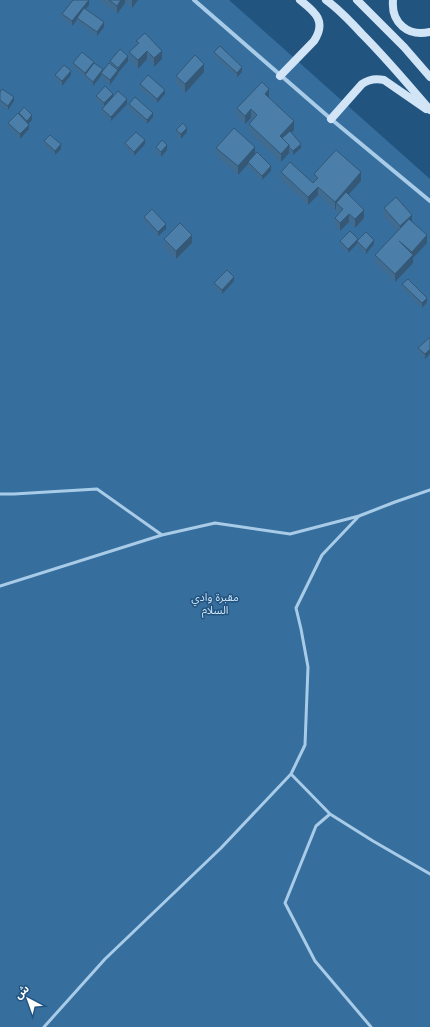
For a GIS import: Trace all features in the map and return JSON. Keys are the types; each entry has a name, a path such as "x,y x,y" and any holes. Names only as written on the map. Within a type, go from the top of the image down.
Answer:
{"main road":[{"path":"280,76 318,36 319,22 317,16 300,0"},
{"path":"326,0 377,49 406,81 430,111"},
{"path":"357,0 404,47 430,77"},
{"path":"393,0 392,8 395,17 401,26 409,31 419,34 430,32"},
{"path":"331,119 362,84 372,79 384,80 430,111"}],"street":[{"path":"194,0 280,76 430,201"}],"lane":[{"path":"0,494 97,488 162,535"},
{"path":"0,586 162,535 215,523 290,534 359,516 430,490"},
{"path":"44,1027 105,960 221,848 291,774 305,746 308,667 302,629 296,608 322,555 359,516"},
{"path":"291,774 330,814 430,874"},
{"path":"330,814 316,826 285,903 315,961 371,1027"}],"green space":[{"name":"مقبرة وادي السلام","path":"0,0 229,0 430,179 430,1027 0,1027"}],"building":[{"path":"73,0 89,0 72,21 62,14"},
{"path":"109,0 121,0 117,6"},
{"path":"84,8 104,22 97,32 77,18"},
{"path":"145,33 162,51 154,58 147,51 138,60 129,52 139,43 136,41"},
{"path":"220,46 242,67 237,73 214,52"},
{"path":"120,49 128,56 118,68 110,61"},
{"path":"82,52 94,62 85,73 73,63"},
{"path":"195,55 204,64 185,84 176,76"},
{"path":"94,63 103,69 93,82 85,75"},
{"path":"109,63 118,70 110,80 101,73"},
{"path":"64,65 71,71 62,81 55,75"},
{"path":"148,75 165,90 157,99 140,84"},
{"path":"262,82 269,89 265,94 294,121 280,136 289,145 281,154 249,124 257,115 251,109 245,116 237,108"},
{"path":"105,86 113,94 104,103 96,96"},
{"path":"2,89 14,97 8,106 0,100 0,92"},
{"path":"118,91 127,99 111,117 102,109"},
{"path":"135,97 153,113 147,120 129,104"},
{"path":"24,107 32,115 27,121 19,113"},
{"path":"18,113 29,125 20,134 8,123"},
{"path":"183,123 187,128 181,134 176,130"},
{"path":"234,128 255,147 238,166 216,148"},
{"path":"290,131 301,144 293,151 282,138"},
{"path":"136,132 145,140 134,152 125,143"},
{"path":"50,135 61,144 55,151 44,141"},
{"path":"162,140 167,145 161,152 156,147"},
{"path":"336,150 361,172 335,202 318,187 308,197 281,172 290,162 313,183 318,178 314,174"},
{"path":"257,152 271,166 262,176 248,162"},
{"path":"346,192 364,210 355,219 349,214 340,223 335,218 343,209 336,203"},
{"path":"396,197 412,215 400,226 384,208"},
{"path":"152,209 166,224 158,232 144,217"},
{"path":"409,219 427,235 412,252 399,241 413,255 395,274 375,255"},
{"path":"180,223 192,235 176,251 164,239"},
{"path":"350,231 358,239 348,249 340,241"},
{"path":"366,232 374,240 366,250 357,241"},
{"path":"227,270 234,277 222,290 214,283"},
{"path":"408,279 427,298 422,303 402,284"},
{"path":"430,337 430,349 425,354 418,348"}]}
